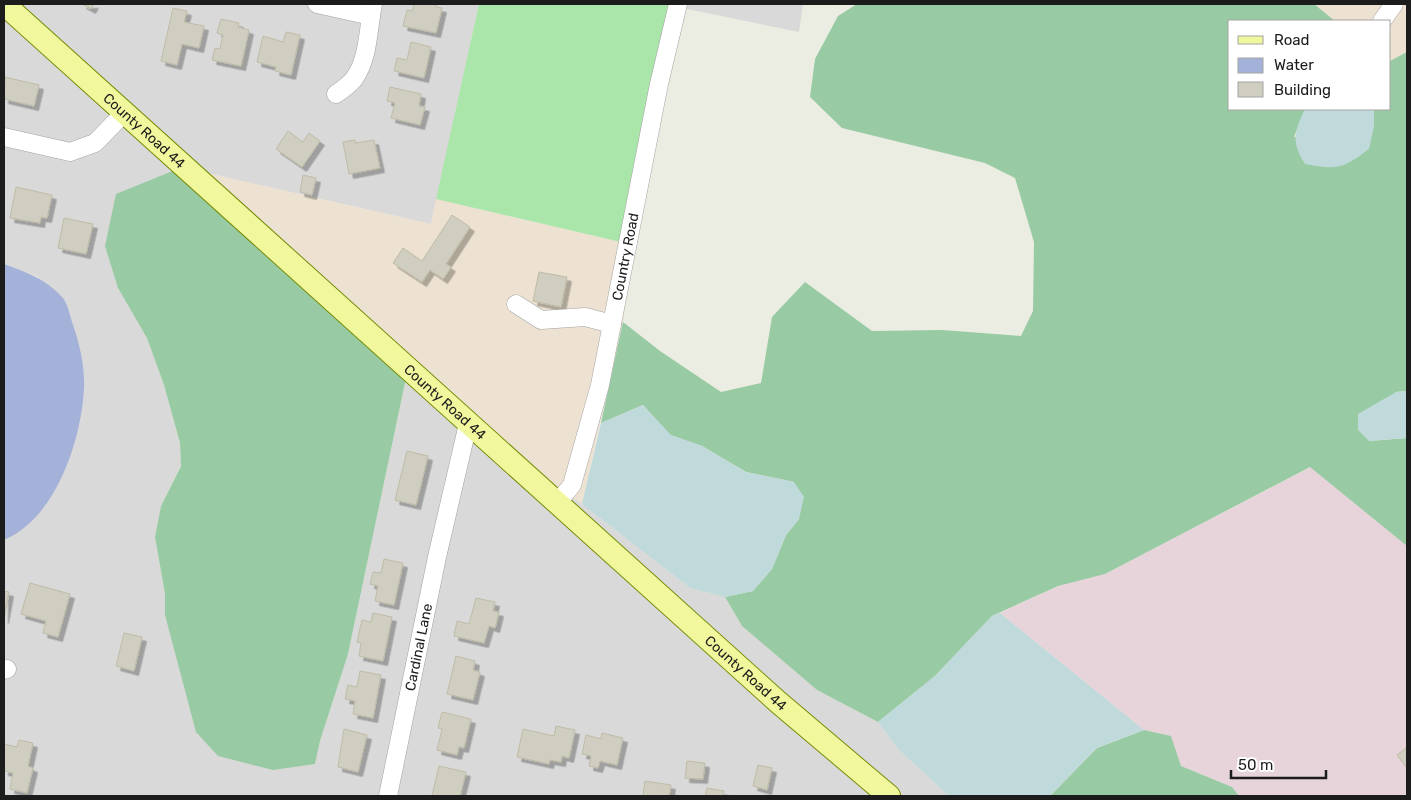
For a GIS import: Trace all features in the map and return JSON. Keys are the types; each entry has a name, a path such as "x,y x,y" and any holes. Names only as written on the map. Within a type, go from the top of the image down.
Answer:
{"main road":[{"name":"County Road 44","path":"4,4 126,112 468,424 778,702 889,796"}],"street":[{"path":"317,4 372,10 365,53 360,67 353,80 336,94"},
{"name":"Country Road","path":"557,503 572,485 600,385 678,4"},
{"path":"1383,20 1394,4"},
{"path":"4,137 70,152 95,143 126,112"},
{"path":"516,304 541,320 586,316 612,324"},
{"name":"Cardinal Lane","path":"388,796 468,424"}],"shaded area":[{"path":"14,4 479,4 431,224 198,171"},
{"path":"682,4 803,4 799,32 682,8"},
{"path":"1314,4 1407,4 1407,52 1391,60 1391,20 1334,20"},
{"path":"4,14 175,170 118,288 147,337 164,385 180,443 181,465 161,506 155,537 165,594 165,615 315,764 320,741 348,654 406,378 878,796 4,796 4,540 9,537 38,277 4,264"},
{"path":"1305,110 1374,110 1374,126 1369,149 1353,161 1339,166 1325,167 1305,164 1296,143 1298,124"},
{"path":"198,171 431,224 436,199 634,245 623,322 582,504 515,456"},
{"path":"1407,391 1407,438 1369,441 1358,430 1358,414 1396,392"},
{"path":"643,405 671,435 702,446 746,472 794,482 804,497 799,519 786,535 772,569 753,591 725,597 690,588 582,504 601,423"},
{"path":"515,456 582,504 690,588 725,597 742,626 817,690 878,722 898,749 949,796 899,796"},
{"path":"1311,467 1407,546 1407,796 1239,796 1232,787 1181,766 1171,736 1144,730 1000,613 1058,586 1105,574"},
{"path":"1000,613 1144,730 1097,748 1050,796 949,796 898,749 878,722 935,676 992,616"}],"green space":[{"path":"479,4 682,4 634,245 436,199"},
{"path":"857,4 1314,4 1334,20 1228,20 1228,110 1305,110 1294,137 1374,126 1374,110 1391,110 1391,60 1407,52 1407,391 1396,392 1369,441 1407,438 1407,546 1310,467 1105,574 1058,586 992,616 935,676 878,722 817,690 742,626 725,597 753,591 772,569 786,535 799,519 794,482 746,472 702,446 670,435 643,405 601,423 623,322 660,351 721,392 761,383 772,317 805,282 872,331 942,330 1021,336 1033,311 1034,242 1015,178 985,163 842,128 810,97 815,59 838,16"},
{"path":"175,170 406,378 348,654 320,741 315,764 273,770 218,756 196,732 165,615 165,594 155,537 161,506 181,466 180,443 164,385 147,338 118,288 105,246 116,194"},
{"path":"1144,730 1171,736 1181,766 1232,787 1239,796 1050,796 1097,748"}],"water":[{"path":"4,264 28,273 49,285 64,300 69,310 80,349 84,389 78,431 62,476 38,514 22,529 4,540"}],"building":[{"path":"82,4 94,4 91,9"},
{"path":"414,4 437,4 436,7 442,8 436,33 403,26 407,10 412,11"},
{"path":"173,8 187,11 184,22 204,26 199,48 182,44 177,65 161,61"},
{"path":"221,19 239,23 238,27 249,30 241,66 212,60 215,48 220,49 223,35 217,33"},
{"path":"286,32 300,35 291,75 275,71 276,67 257,62 263,36 283,42"},
{"path":"411,42 431,47 424,78 394,71 397,58 407,60"},
{"path":"5,77 39,85 34,106 4,99"},
{"path":"390,87 421,94 419,106 425,107 420,125 391,118 395,103 387,101"},
{"path":"288,131 303,142 309,133 320,141 302,167 276,149"},
{"path":"355,140 355,143 374,140 380,168 349,174 343,142"},
{"path":"303,175 316,178 312,195 300,192"},
{"path":"16,187 52,195 47,218 41,217 40,223 10,218"},
{"path":"452,215 470,227 446,264 451,267 443,279 430,270 422,282 393,263 403,248 422,261"},
{"path":"64,218 93,224 86,254 58,248"},
{"path":"539,272 567,277 561,307 533,301"},
{"path":"407,451 428,456 416,505 395,500"},
{"path":"384,559 403,563 394,605 375,601 378,586 370,584 373,572 381,573"},
{"path":"30,583 70,594 58,637 43,633 46,621 21,614"},
{"path":"4,591 9,592 4,619"},
{"path":"476,598 495,602 493,611 499,612 495,628 489,626 484,643 454,636 457,621 469,624"},
{"path":"373,613 392,617 383,661 359,656 361,643 357,642 362,620 371,622"},
{"path":"124,633 142,637 134,671 116,666"},
{"path":"456,656 475,661 473,670 480,672 473,700 447,694"},
{"path":"360,671 381,675 373,718 353,714 355,701 345,699 348,685 357,687"},
{"path":"442,712 471,719 464,748 459,747 457,755 437,750 442,729 438,728"},
{"path":"556,726 575,730 569,758 562,756 561,762 550,760 549,764 517,757 523,729 554,736"},
{"path":"344,729 367,735 358,772 338,767"},
{"path":"602,733 623,738 617,765 600,761 598,768 589,766 591,756 582,754 586,735 601,739"},
{"path":"19,740 33,743 28,766 33,768 27,793 10,789 13,773 4,771 4,744 17,747"},
{"path":"1407,747 1407,768 1397,755"},
{"path":"687,761 705,763 703,779 685,778"},
{"path":"758,765 772,768 767,790 753,786"},
{"path":"439,766 466,772 460,796 432,796"},
{"path":"645,781 671,785 669,796 643,796"},
{"path":"707,788 724,791 723,796 705,796"}]}
